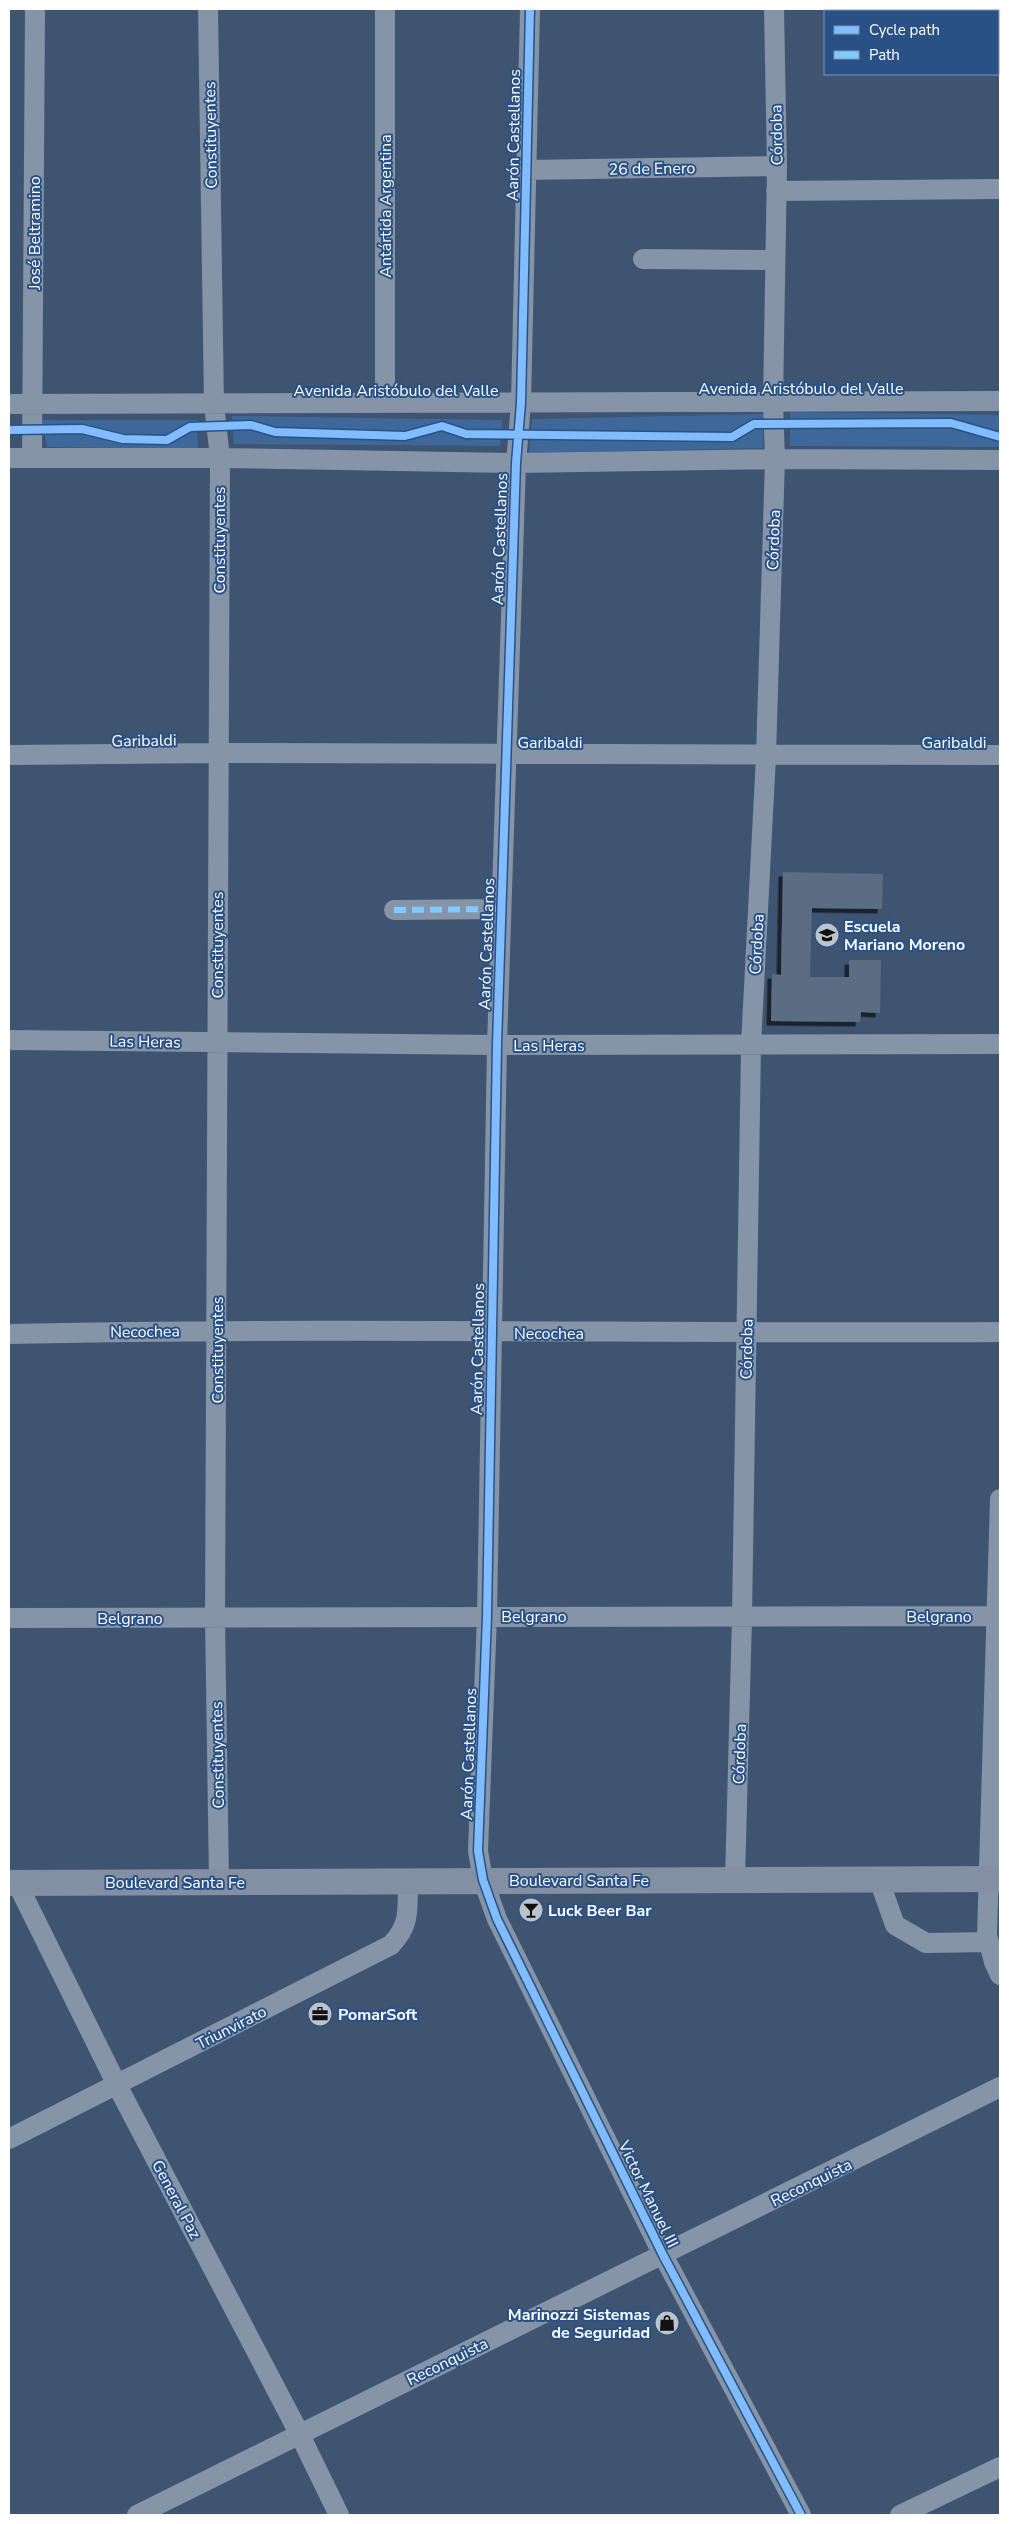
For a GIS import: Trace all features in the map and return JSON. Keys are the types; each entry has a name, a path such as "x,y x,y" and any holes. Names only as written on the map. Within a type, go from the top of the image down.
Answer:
{"main road":[{"name":"Boulevard Santa Fe","path":"13,1883 995,1879"}],"street":[{"name":"José Beltramino","path":"32,457 35,9"},
{"name":"Constituyentes","path":"208,9 214,404 220,458 217,754 215,1618 218,1882"},
{"name":"Antártida Argentina","path":"385,9 385,403"},
{"name":"Aarón Castellanos","path":"483,1880 478,1851 487,1616 497,1045 505,755 516,463 521,403 530,9"},
{"name":"Córdoba","path":"735,1880 742,1616 752,1045 766,756 775,459 773,402 777,166 774,9"},
{"name":"26 de Enero","path":"526,170 777,166"},
{"path":"776,191 1000,189"},
{"path":"643,259 775,260"},
{"name":"Avenida Aristóbulo del Valle","path":"9,404 1000,401"},
{"path":"9,458 220,458 516,463 775,459 1000,460"},
{"name":"Garibaldi","path":"9,755 1000,755"},
{"path":"394,910 501,909"},
{"name":"Las Heras","path":"9,1040 497,1045 1000,1044"},
{"name":"Necochea","path":"9,1334 217,1330 491,1333 1000,1332"},
{"path":"1000,1498 995,1879 987,1934 994,1962 1000,1975"},
{"name":"Belgrano","path":"9,1618 998,1616"},
{"name":"Victor Manuel III","path":"483,1880 497,1919 663,2255 801,2515"},
{"path":"879,1880 895,1925 926,1944 989,1942"},
{"name":"Triunvirato","path":"9,2139 391,1945 404,1932 407,1916 408,1882"},
{"name":"General Paz","path":"13,1883 299,2433 339,2515"},
{"name":"Reconquista","path":"137,2515 1000,2087"},
{"path":"900,2515 1000,2467"}],"shaded area":[{"path":"790,412 1000,415 1000,447 790,446"},
{"path":"763,414 763,448 529,453 532,419"},
{"path":"232,416 502,420 500,446 234,444"},
{"path":"42,420 197,420 198,449 47,447"}],"building":[{"name":"Escuela Mariano Moreno","path":"783,872 883,874 882,909 812,908 810,977 849,977 849,960 881,960 880,1013 861,1012 860,1022 771,1021 772,974 781,975"}],"marked path":[{"path":"394,910 501,909"}],"cycle path":[{"path":"530,9 521,403 516,463 497,1045 487,1616 478,1851 483,1880 497,1919 663,2255 801,2515"},
{"path":"9,430 82,429 123,439 167,440 190,427 251,425 275,432 405,436 442,426 466,434 732,437 754,424 951,423 1000,437"}],"place":[{"name":"Escuela Mariano Moreno","path":"827,935"},
{"name":"Luck Beer Bar","path":"531,1910"},
{"name":"PomarSoft","path":"320,2014"},
{"name":"Marinozzi Sistemas de Seguridad","path":"667,2323"}]}
